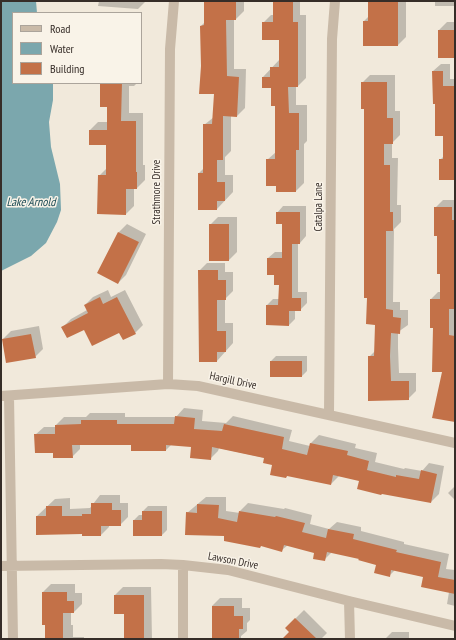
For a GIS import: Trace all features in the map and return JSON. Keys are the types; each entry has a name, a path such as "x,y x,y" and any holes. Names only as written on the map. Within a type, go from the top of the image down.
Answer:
{"street":[{"name":"Strathmore Drive","path":"168,384 170,49 174,1"},
{"name":"Catalpa Lane","path":"329,414 332,39 335,1"},
{"name":"Hargill Drive","path":"5,396 168,384 198,386 455,443"},
{"path":"5,396 6,566 13,639"},
{"path":"182,565 183,639"},
{"name":"Lawson Drive","path":"6,566 182,565 228,570 455,626"},
{"path":"349,601 350,639"}],"water":[{"name":"Lake Arnold","path":"1,1 36,1 37,12 12,12 12,84 53,84 53,100 49,122 51,147 60,184 61,210 57,222 46,243 31,256 1,271"}],"building":[{"path":"204,1 236,1 236,20 226,20 227,76 239,77 237,117 223,116 223,160 217,160 217,182 225,182 225,201 217,201 217,210 198,210 198,173 203,173 203,124 212,124 214,94 199,94 201,66 200,26 204,25"},
{"path":"273,1 293,1 293,22 298,22 298,87 288,87 289,113 299,113 299,150 296,150 296,192 276,192 276,186 266,186 266,159 275,159 275,106 271,106 271,88 262,88 262,77 270,77 270,67 279,67 279,40 262,40 262,22 273,22"},
{"path":"368,1 398,1 398,46 363,46 363,21 368,21"},
{"path":"438,30 455,30 455,58 438,58"},
{"path":"432,71 443,71 443,86 455,86 455,180 439,180 439,159 443,159 443,136 435,136 435,104 433,104"},
{"path":"361,82 387,82 387,118 393,118 393,144 384,144 384,165 390,165 390,212 393,212 393,231 386,231 386,309 393,310 393,317 401,318 400,334 391,333 391,381 409,381 409,400 368,401 368,356 374,356 375,325 366,324 367,298 364,298 364,109 361,109"},
{"path":"100,84 122,84 121,121 136,121 137,189 126,189 126,215 97,214 98,175 106,175 106,145 89,145 89,130 107,130 107,107 100,107"},
{"path":"434,207 452,207 452,220 455,220 455,309 449,309 449,335 455,336 455,422 432,418 442,372 432,372 433,328 430,328 430,299 440,299 440,274 437,274 437,236 434,236"},
{"path":"276,212 300,212 300,244 292,244 292,298 301,298 301,311 289,311 289,326 266,325 266,305 278,305 279,285 274,285 274,275 267,275 267,258 282,258 282,224 276,224"},
{"path":"209,224 229,224 229,261 209,261"},
{"path":"118,232 139,242 118,284 97,273"},
{"path":"198,270 218,270 218,280 226,280 226,300 217,300 217,331 226,331 226,352 217,352 217,362 199,362"},
{"path":"100,297 103,304 117,297 136,334 123,340 119,333 92,346 84,330 67,338 61,327 88,313 84,305"},
{"path":"31,334 36,358 6,363 2,339"},
{"path":"270,361 302,361 302,377 270,377"},
{"path":"175,416 195,418 194,429 222,431 224,424 284,437 282,449 307,455 310,443 348,451 347,455 369,461 367,470 396,477 396,475 419,479 421,470 437,474 431,503 381,495 357,489 359,481 333,475 331,485 287,476 286,478 270,475 272,465 263,463 264,458 212,447 211,460 190,458 191,447 166,445 166,451 131,451 131,445 72,445 73,458 53,458 53,453 35,453 34,434 55,434 55,425 81,424 81,420 117,420 117,424 174,424"},
{"path":"91,503 112,503 112,510 121,510 121,526 101,526 101,536 82,536 82,534 36,535 36,516 46,516 46,506 62,506 62,516 82,516 82,514 91,514"},
{"path":"197,504 219,505 218,518 237,522 239,511 276,516 305,523 302,532 326,538 328,529 354,534 353,539 397,550 396,552 441,562 438,577 455,580 455,594 421,587 423,577 391,570 390,577 374,573 376,565 358,560 359,559 327,552 325,561 313,559 314,553 284,545 282,552 261,546 260,548 224,541 224,536 185,535 186,512 197,513"},
{"path":"142,511 162,511 162,536 133,536 133,520 142,520"},
{"path":"42,592 67,592 67,601 74,601 74,613 63,613 63,639 45,639 45,625 42,625"},
{"path":"114,595 144,595 144,639 124,639 124,614 114,614"},
{"path":"212,606 234,606 234,616 243,616 243,629 239,629 239,639 212,639"},
{"path":"295,618 317,639 282,639 289,632 285,628"}]}
